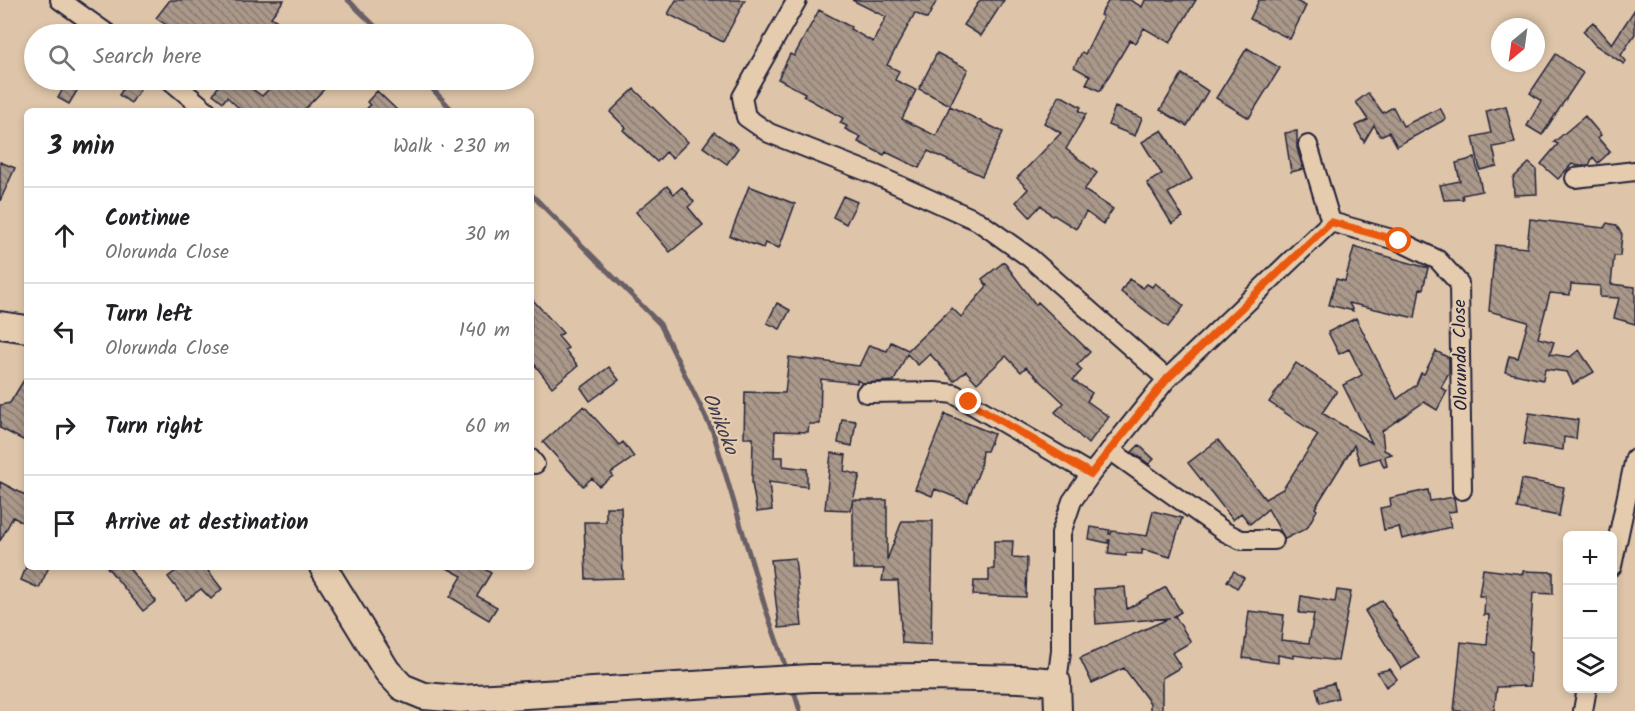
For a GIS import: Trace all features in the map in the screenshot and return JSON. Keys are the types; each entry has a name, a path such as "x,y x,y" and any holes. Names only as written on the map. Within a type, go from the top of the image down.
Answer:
{"main road":[{"path":"0,325 24,329"},
{"path":"324,570 387,671 402,687 424,696 526,703 765,681 932,676 1057,682 1058,711"}],"street":[{"path":"60,0 94,24"},
{"path":"797,0 742,98 746,117 769,133 876,175 978,221 1030,258 1167,379"},
{"path":"182,90 203,108"},
{"path":"1057,682 1061,651 1061,533 1072,501 1167,379 1331,222 1308,146"},
{"path":"1575,178 1635,171"},
{"name":"Olorunda Close","path":"1331,222 1399,241 1429,255 1438,260 1459,283 1462,490"},
{"path":"866,393 954,394 1091,474"},
{"path":"1110,450 1225,532 1241,540 1274,540"},
{"path":"1617,543 1635,458"},
{"path":"1583,711 1586,693"}],"building":[{"path":"170,0 284,0 271,17 282,24 165,24 156,18"},
{"path":"676,0 745,0 723,42 668,14"},
{"path":"852,0 937,0 927,19 915,13 887,65 899,71 895,80 916,90 902,119 936,136 950,106 1003,132 982,176 928,151 919,168 886,152 884,155 858,142 861,137 845,129 847,126 840,123 843,118 803,96 805,93 778,79 790,54 794,56 819,10 873,42 886,17"},
{"path":"980,0 1004,0 981,36 964,25"},
{"path":"1109,0 1130,0 1142,7 1145,0 1196,0 1170,43 1144,28 1136,43 1130,40 1100,91 1086,84 1090,76 1074,67 1082,52 1085,54 1103,17 1100,15"},
{"path":"1259,0 1294,0 1306,6 1290,39 1250,19"},
{"path":"1635,9 1635,34 1621,55 1626,61 1624,64 1595,45 1583,31 1593,22 1612,44"},
{"path":"1247,48 1280,68 1249,118 1216,98"},
{"path":"937,53 968,69 950,105 919,89"},
{"path":"1556,54 1583,73 1542,135 1527,126 1541,101 1530,93"},
{"path":"1182,74 1208,91 1187,126 1160,110"},
{"path":"634,89 688,142 672,158 666,152 657,162 623,130 626,128 610,112"},
{"path":"62,90 77,90 69,104 58,98"},
{"path":"122,90 140,90 131,103 119,95"},
{"path":"216,90 254,90 262,96 268,90 323,90 306,108 239,108 227,97 223,102 213,94"},
{"path":"377,91 395,108 368,108 370,105 367,102"},
{"path":"1368,93 1383,113 1393,107 1403,126 1440,108 1446,119 1397,146 1389,132 1380,136 1374,125 1364,142 1355,126 1368,120 1356,102"},
{"path":"1060,95 1081,107 1079,111 1086,114 1066,149 1097,173 1084,190 1113,209 1103,224 1086,212 1076,229 1054,215 1052,216 1041,205 1030,217 1016,202 1028,189 1017,178 1061,133 1044,123"},
{"path":"1506,106 1515,143 1493,147 1497,166 1480,170 1473,137 1491,133 1486,111"},
{"path":"1115,107 1142,118 1135,136 1108,125"},
{"path":"1585,116 1601,135 1598,138 1610,152 1598,163 1593,157 1589,165 1572,164 1558,179 1541,164 1558,144 1554,142"},
{"path":"1162,130 1192,179 1168,193 1183,217 1172,224 1147,183 1162,174 1142,142"},
{"path":"1297,131 1297,148 1303,169 1291,172 1285,133"},
{"path":"714,132 738,148 727,164 703,147"},
{"path":"1475,158 1482,191 1462,195 1463,199 1444,200 1440,185 1460,181 1456,163"},
{"path":"0,162 15,168 0,201"},
{"path":"1529,163 1536,169 1537,194 1514,195 1513,178"},
{"path":"667,186 674,194 682,187 694,202 688,207 703,225 670,252 636,212"},
{"path":"749,186 795,204 779,248 765,243 763,248 730,236"},
{"path":"843,196 857,202 846,224 833,217"},
{"path":"1530,219 1604,228 1607,223 1616,225 1622,234 1620,256 1614,256 1611,284 1635,287 1635,324 1614,318 1619,298 1600,297 1600,286 1571,284 1570,295 1550,293 1538,338 1554,342 1550,354 1570,357 1579,350 1594,372 1573,384 1567,372 1545,369 1543,380 1505,372 1509,356 1518,358 1528,322 1489,311 1495,245 1527,248"},
{"path":"1354,247 1428,268 1423,289 1420,288 1415,318 1349,303 1353,311 1329,305 1336,279 1345,281"},
{"path":"1004,262 1036,305 1038,302 1090,352 1077,365 1082,370 1073,380 1092,393 1087,401 1109,417 1088,444 1055,412 1064,403 1026,367 1021,372 1006,356 977,383 966,371 954,381 930,354 918,365 907,354 894,381 862,383 857,380 857,383 821,379 820,424 809,424 808,432 775,431 774,457 783,457 783,466 807,469 807,487 769,482 772,510 757,512 752,483 753,438 744,438 745,392 785,393 789,357 859,366 869,345 887,351 891,342 908,350 952,308 961,317 987,286 982,279"},
{"path":"1129,279 1143,288 1147,284 1152,287 1155,283 1184,306 1168,327 1121,292"},
{"path":"534,301 563,333 558,336 568,348 565,350 578,366 552,387 534,364"},
{"path":"777,303 790,310 780,329 767,323"},
{"path":"1356,318 1397,399 1416,385 1436,351 1449,358 1449,372 1441,388 1447,391 1437,410 1424,402 1382,431 1384,450 1392,454 1385,456 1387,466 1384,467 1380,458 1360,464 1354,445 1315,508 1317,510 1307,528 1285,539 1268,509 1250,524 1241,513 1233,520 1188,463 1218,440 1265,499 1283,489 1318,435 1269,402 1296,363 1337,391 1322,413 1372,443 1343,385 1362,375 1349,349 1339,354 1328,332"},
{"path":"609,367 619,380 590,401 581,388"},
{"path":"24,380 24,440 0,428 0,405 10,403"},
{"path":"584,406 619,445 623,442 634,457 611,473 613,476 599,486 592,478 583,486 543,442"},
{"path":"1529,413 1578,420 1576,439 1564,437 1563,450 1524,444"},
{"path":"945,414 994,434 987,451 982,451 980,469 967,502 935,489 932,496 915,489"},
{"path":"842,419 856,421 852,446 838,443"},
{"path":"1139,445 1154,459 1149,464 1132,452"},
{"path":"831,453 846,455 844,471 860,475 850,510 825,509"},
{"path":"1522,479 1564,487 1559,516 1517,508"},
{"path":"0,482 24,494 24,523 13,517 0,541"},
{"path":"1428,490 1430,501 1454,497 1456,511 1448,512 1451,527 1402,539 1399,527 1384,530 1380,508 1391,506 1390,498"},
{"path":"853,500 887,500 887,560 902,521 933,521 931,645 902,643 898,581 882,581 884,569 853,569"},
{"path":"606,507 621,507 623,578 586,579 584,522 606,522"},
{"path":"1153,511 1182,518 1170,557 1142,549 1142,554 1126,553 1126,556 1108,554 1110,540 1108,543 1089,539 1091,527 1110,530 1109,534 1112,531 1147,536"},
{"path":"994,541 1013,541 1012,557 1027,558 1026,597 973,595 974,581 989,581 989,569 994,569"},
{"path":"795,558 802,626 779,628 771,560"},
{"path":"1483,569 1523,574 1523,571 1553,572 1553,594 1533,593 1529,652 1531,653 1530,686 1497,687 1494,711 1454,711 1461,642 1487,645 1489,615 1484,615 1485,596 1479,596"},
{"path":"25,570 48,570 39,588 21,580"},
{"path":"109,570 130,570 156,601 143,611"},
{"path":"177,570 207,570 222,589 211,599 201,589 186,600 168,577"},
{"path":"451,570 486,570 491,573 477,596 497,607 489,620 450,597 462,576"},
{"path":"1234,571 1244,578 1237,588 1227,581"},
{"path":"1125,587 1127,609 1166,587 1181,612 1173,617 1175,616 1191,642 1172,653 1181,667 1162,678 1162,711 1150,711 1150,703 1124,668 1092,683 1080,658 1170,618 1096,624 1094,589"},
{"path":"1337,590 1351,592 1338,661 1294,655 1294,658 1278,655 1278,663 1243,658 1249,611 1284,615 1281,640 1309,643 1314,614 1299,613 1301,596 1335,602"},
{"path":"1382,600 1419,658 1401,669 1365,611"},
{"path":"1390,669 1397,679 1386,687 1377,672"},
{"path":"1334,683 1338,698 1320,703 1316,688"}],"waterway":[{"name":"Onikoko","path":"348,0 373,24"},
{"name":"Onikoko","path":"433,90 450,108"},
{"name":"Onikoko","path":"534,197 660,324 713,432 765,607 787,671"},
{"name":"Onikoko","path":"792,685 800,711"}],"route":[{"path":"969,402 1091,474 1167,379 1331,222 1399,241"}]}
